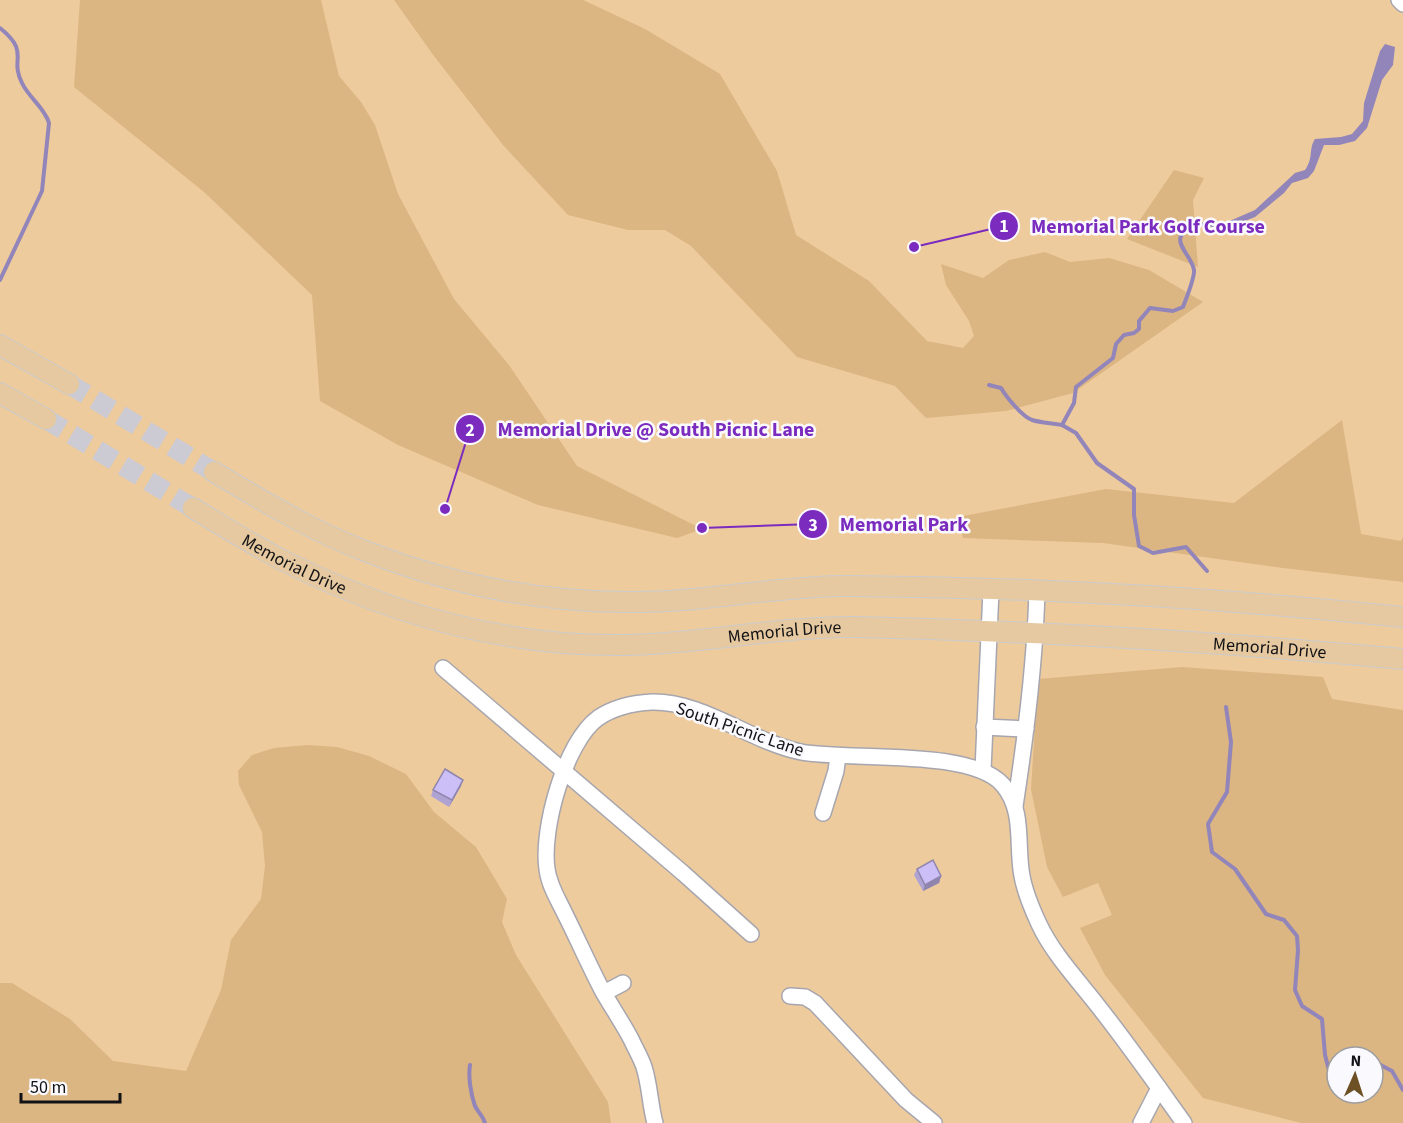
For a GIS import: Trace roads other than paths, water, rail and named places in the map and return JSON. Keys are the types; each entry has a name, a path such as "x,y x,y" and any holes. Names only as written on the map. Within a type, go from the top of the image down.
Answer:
{"main road":[{"path":"0,345 69,384"},
{"path":"0,393 46,419"},
{"path":"214,472 294,518 364,551 451,579 540,596 628,602 673,601 821,586 1037,591 1289,605 1403,617"},
{"name":"Memorial Drive","path":"193,508 282,560 364,597 449,624 538,640 627,645 852,627 1118,637 1272,647 1403,659"}],"street":[{"path":"1399,0 1403,4"},
{"path":"992,590 983,770 1003,785 1015,806"},
{"path":"1037,591 1026,729 1015,806 1022,876 1040,925 1062,959 1184,1123"},
{"path":"443,668 564,770 751,934"},
{"name":"South Picnic Lane","path":"655,1123 650,1107 644,1067 604,993 554,891 547,870 546,850 551,814 564,770 584,734 600,717 619,707 650,702 686,707 785,748 813,754 904,757 983,770"},
{"path":"984,727 1026,729"},
{"path":"823,813 836,771 838,756"},
{"path":"604,993 623,984"},
{"path":"790,996 805,997 815,1003 906,1100 934,1123"},
{"path":"1141,1123 1159,1088"}],"waterway":[{"path":"0,28 15,44 18,56 17,67 22,83 49,123 42,191 0,280"},
{"path":"1207,571 1186,547 1153,553 1139,546 1134,515 1134,489 1097,463 1076,433 1062,425 1074,403 1076,387 1113,358 1116,344 1124,335 1134,333 1139,329 1139,321 1150,308 1173,311 1183,307 1194,270 1181,245 1182,235 1198,225 1222,225"},
{"path":"989,385 1001,388 1028,418 1062,425"},
{"path":"1226,707 1231,742 1227,792 1208,824 1212,852 1235,869 1266,914 1284,920 1297,936 1295,990 1302,1006 1322,1019 1325,1055"},
{"path":"470,1065 472,1097 485,1123"},
{"path":"1385,1067 1392,1071 1403,1090"}],"tunnel":[{"path":"69,384 214,472"},
{"path":"46,419 193,508"}],"place":[{"name":"Memorial Park Golf Course","path":"914,247"},
{"name":"Memorial Drive @ South Picnic Lane","path":"445,509"},
{"name":"Memorial Park","path":"702,528"}]}
